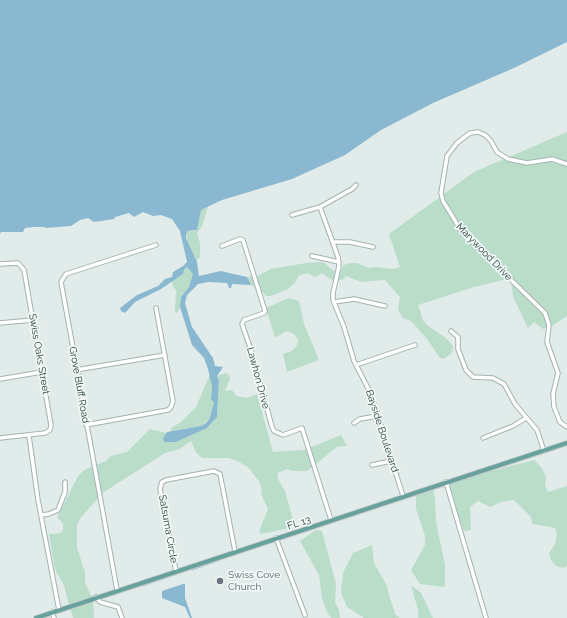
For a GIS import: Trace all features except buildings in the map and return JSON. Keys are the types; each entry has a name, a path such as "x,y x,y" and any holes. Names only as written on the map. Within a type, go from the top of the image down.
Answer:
{"main road":[{"name":"FL 13","path":"36,618 116,590 567,443"}],"street":[{"name":"Marywood Drive","path":"567,164 552,159 527,163 508,159 497,152 486,135 478,132 470,133 457,143 448,156 441,193 443,201 462,232 545,313 549,325 547,342 558,373 553,394 554,407 560,422 567,426"},
{"path":"292,215 320,207 352,189 356,185"},
{"name":"Bayside Boulevard","path":"320,207 339,262 332,294 334,302 356,365 371,394 403,496"},
{"name":"Lawhon Drive","path":"222,246 240,239 243,240 265,311 264,313 244,320 242,324 252,353 272,427 274,431 283,435 302,428 331,520"},
{"path":"333,242 350,242 373,246"},
{"name":"Grove Bluff Road","path":"116,590 63,302 62,279 66,274 156,245"},
{"path":"312,256 339,262"},
{"name":"Swiss Oaks Street","path":"0,264 14,262 20,264 24,270 51,427 46,433 0,438"},
{"path":"334,302 354,300 385,306"},
{"path":"86,425 168,410 172,405 173,400 156,308"},
{"path":"0,323 33,320"},
{"path":"451,330 458,337 458,349 466,370 473,376 493,378 504,384 526,418 537,430 544,451"},
{"path":"356,365 415,345"},
{"path":"76,370 165,355"},
{"path":"0,379 42,372"},
{"path":"354,423 360,419 377,416"},
{"path":"483,438 513,426 526,418"},
{"path":"29,436 41,515 59,610"},
{"path":"372,465 391,461"},
{"name":"Satsuma Circle","path":"176,571 160,489 161,484 166,480 214,471 220,474 235,551"},
{"path":"41,515 49,514 58,510 65,492 65,482"},
{"path":"446,482 486,618"},
{"path":"276,538 304,615"},
{"path":"96,597 100,602 118,607 122,618"},
{"path":"52,612 54,618"}],"green space":[{"path":"567,132 567,316 552,326 543,329 534,322 528,328 513,297 511,278 474,287 418,305 423,320 427,325 446,338 453,346 451,354 443,359 439,357 427,339 411,321 403,318 398,310 400,297 385,280 361,282 346,276 344,279 337,281 330,279 322,273 315,277 307,273 299,276 295,283 288,289 271,296 266,296 261,290 251,285 247,277 257,276 271,269 306,263 323,262 339,275 344,265 350,263 357,263 369,268 394,269 400,267 389,234 474,172"},
{"path":"208,207 202,226 197,233 200,243 200,257 196,261 187,243 187,231 196,231 201,210"},
{"path":"188,267 194,274 189,287 181,297 180,308 177,313 175,312 176,290 173,287 172,281 183,274 184,270"},
{"path":"289,298 299,301 304,324 319,360 287,372 283,354 292,351 297,345 298,340 294,334 286,331 275,338 266,308"},
{"path":"226,373 229,375 230,379 225,391 232,390 236,396 246,398 257,394 273,452 304,450 341,435 347,446 337,447 307,471 292,471 287,469 278,473 278,479 285,491 293,520 289,528 261,534 259,531 268,509 261,494 262,489 259,481 248,467 229,458 202,458 196,452 191,441 180,449 165,453 104,492 81,517 77,525 77,547 85,573 85,583 92,597 69,605 64,585 55,570 49,534 61,533 63,530 63,524 57,517 78,476 84,470 106,461 111,456 127,452 150,429 166,433 163,438 176,442 207,428 217,417 219,381 217,376"},
{"path":"210,374 212,386 211,400 214,402 210,418 201,426 171,431 171,428 181,422 196,407"},
{"path":"534,460 542,468 546,477 545,485 548,492 567,486 567,566 563,568 556,566 551,560 549,553 555,544 557,534 555,528 532,524 531,517 514,500 501,502 490,507 478,501 470,507 471,530 464,531 448,485 469,477"},
{"path":"433,489 436,522 445,565 445,587 420,584 411,570 425,545 425,536 416,509 416,493"},
{"path":"316,530 322,531 336,584 335,602 339,610 340,618 331,618 328,614 322,599 319,575 300,541"},
{"path":"372,545 374,563 386,584 395,614 400,618 364,618 347,607 341,593 343,573 353,553"},
{"path":"411,585 421,593 433,618 418,618 418,610"},
{"path":"93,600 94,618 73,618 70,608"}],"water":[{"path":"0,0 567,0 567,42 514,68 433,103 381,130 345,155 292,179 222,200 201,210 197,230 187,231 186,238 197,262 199,276 221,271 247,277 251,285 232,284 231,288 229,288 227,283 208,282 198,284 187,295 185,303 192,327 213,358 215,366 223,367 217,376 219,381 217,417 207,428 176,442 164,442 163,438 167,432 201,426 206,423 210,418 214,402 211,400 212,386 208,369 204,358 192,345 180,307 181,297 189,287 193,274 187,267 183,274 161,289 135,302 125,313 121,311 120,308 137,295 158,286 165,279 172,277 173,272 187,262 180,231 172,219 161,215 153,216 143,212 134,217 129,213 115,217 114,219 94,222 88,218 80,220 71,226 25,228 23,232 1,232 0,234"},
{"path":"185,584 185,598 192,618 190,618 185,607 162,598 162,591"}],"waterway":[{"path":"192,570 220,560"},
{"path":"142,586 186,571"}],"place":[{"name":"Swiss Cove Church","path":"220,581"}]}
